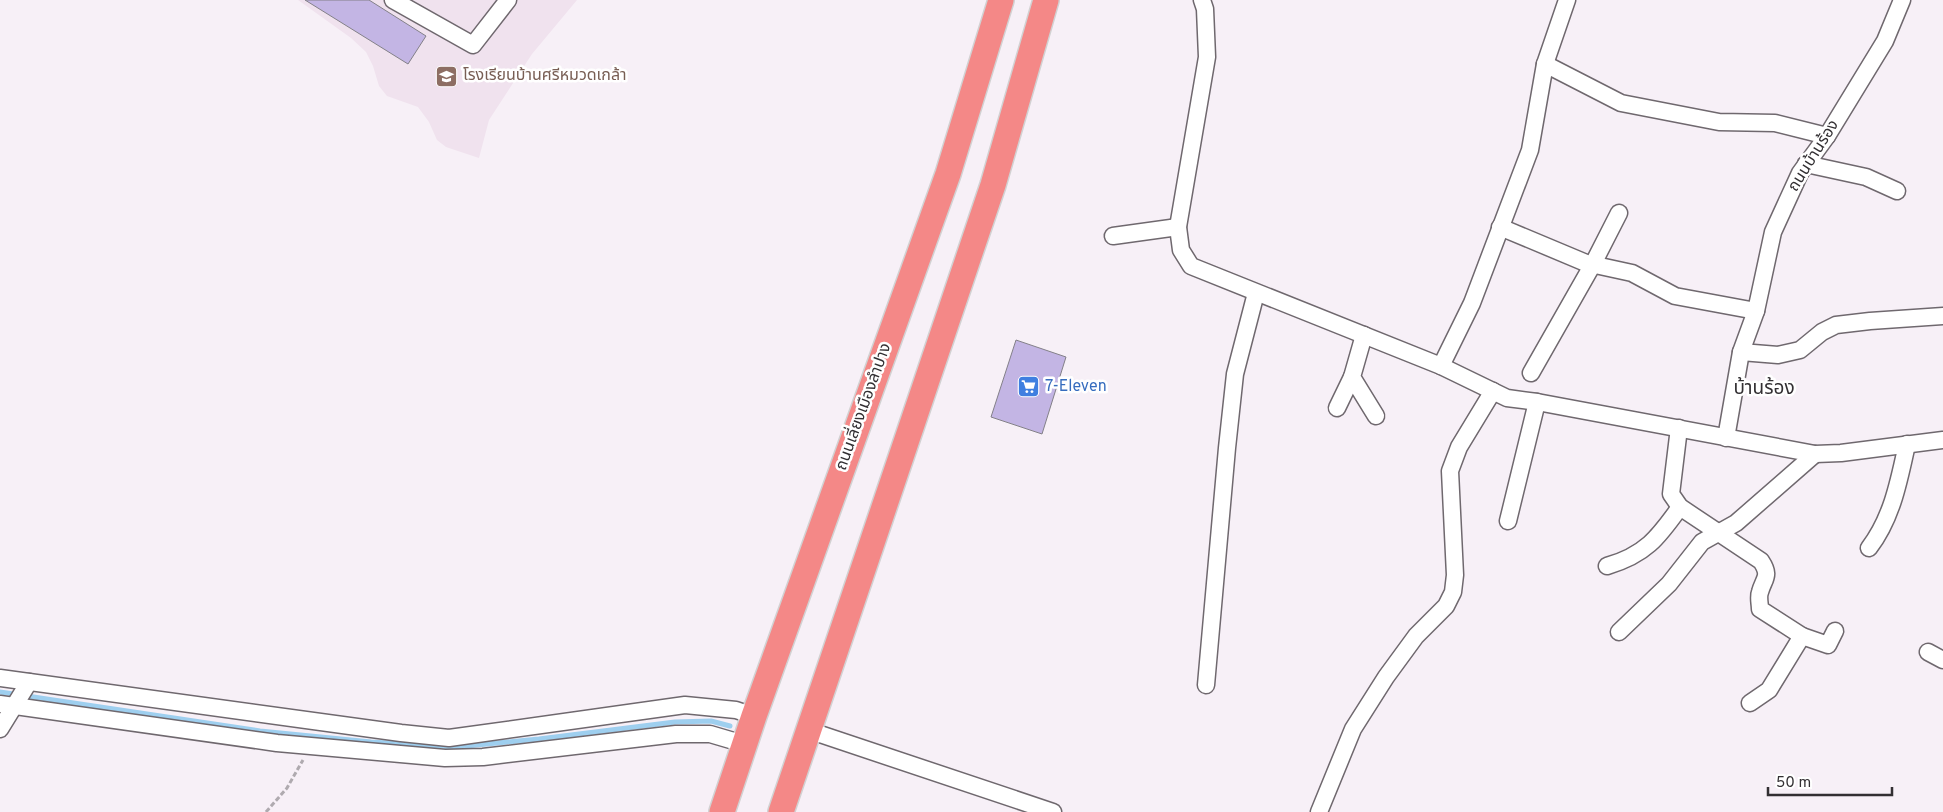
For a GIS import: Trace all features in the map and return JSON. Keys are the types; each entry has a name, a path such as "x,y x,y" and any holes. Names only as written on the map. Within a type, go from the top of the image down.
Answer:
{"highway":[{"name":"ถนนเลี่ยงเมืองลำปาง","path":"722,812 744,744 948,174 1001,0"},
{"path":"781,812 993,185 1046,0"}],"street":[{"path":"393,0 473,45 508,0"},
{"path":"1202,0 1205,9 1207,57 1178,227 1181,250 1190,266 1442,366 1507,398 1815,454 1841,453 1943,440"},
{"path":"1442,366 1472,303 1530,150 1545,64 1567,0"},
{"name":"ถนนบ้านร้อง","path":"1726,438 1741,352 1756,311 1773,232 1800,173 1827,136 1885,41 1902,0"},
{"path":"1545,64 1621,103 1719,122 1776,122 1827,136"},
{"path":"1806,164 1866,177 1897,191"},
{"path":"1532,373 1593,264 1618,213"},
{"path":"1113,236 1178,227"},
{"path":"1500,227 1593,264 1632,273 1675,296 1756,311"},
{"path":"1206,685 1235,374 1256,293"},
{"path":"1741,352 1778,355 1800,350 1822,332 1836,326 1870,320 1943,316"},
{"path":"1337,408 1352,377 1364,335"},
{"path":"1352,377 1376,416"},
{"path":"1319,812 1353,729 1386,677 1416,636 1446,606 1453,592 1455,576 1450,471 1459,447 1493,391"},
{"path":"1508,521 1537,402"},
{"path":"1679,428 1672,494 1680,507 1761,561 1766,568 1766,577 1759,594 1760,609 1802,636 1828,645 1835,630"},
{"path":"1870,548 1881,533 1896,492 1907,444"},
{"path":"1619,632 1669,584 1702,542 1736,523 1815,454"},
{"path":"1607,566 1627,560 1658,538 1680,507"},
{"path":"1750,704 1769,690 1802,636"},
{"path":"1928,652 1943,660"},
{"path":"0,678 449,738 685,704 736,710 754,716"},
{"path":"0,729 7,705 29,682"},
{"path":"7,705 277,743 445,758 483,757 676,734 710,734 744,744"},
{"path":"277,743 282,716"},
{"path":"553,723 556,748"},
{"path":"808,730 1053,812"},
{"path":"445,758 449,738"}],"path":[{"path":"266,812 287,788 302,764 307,745"}],"shaded area":[{"name":"โรงเรียนบ้านศรีหมวดเกล้า","path":"298,0 577,0 532,54 489,120 479,158 446,147 437,140 429,122 418,107 387,96 379,86 373,66 366,52 351,38"}],"building":[{"path":"305,0 369,0 426,36 408,64"},
{"name":"7-Eleven","path":"1016,340 1066,357 1042,434 991,417"}],"waterway":[{"path":"0,692 260,731 371,742 456,747 675,722 711,721 730,726"}],"place":[{"name":"โรงเรียนบ้านศรีหมวดเกล้า","path":"447,76"},
{"name":"7-Eleven","path":"1029,387"}],"district":[{"name":"บ้านร้อง","path":"1764,389"}]}
